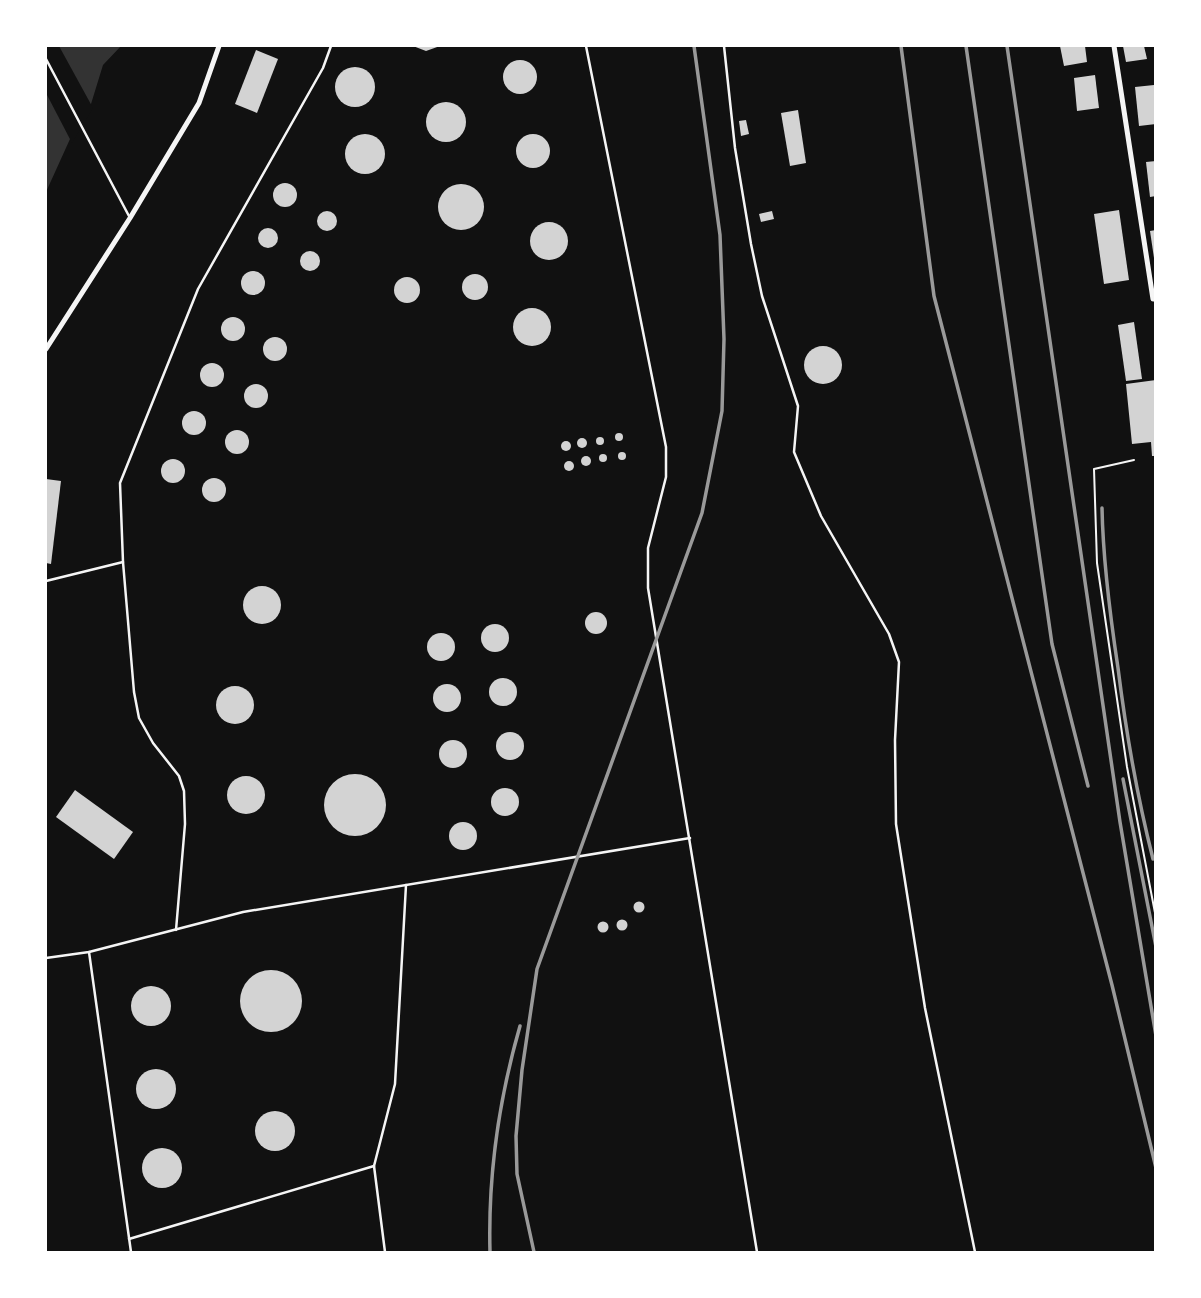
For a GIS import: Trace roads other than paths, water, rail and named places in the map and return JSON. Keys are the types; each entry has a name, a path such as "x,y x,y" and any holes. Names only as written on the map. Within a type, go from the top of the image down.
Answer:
{"street":[{"path":"46,349 130,218 199,103 219,46"},
{"path":"1114,46 1153,299 1156,299"}],"lane":[{"path":"176,930 185,824 184,792 179,776 153,743 139,718 134,692 123,562 120,483 198,289 323,68 331,46"},
{"path":"586,46 666,447 666,477 648,548 648,588 757,1252"},
{"path":"724,46 735,148 751,244 762,296 798,406 794,452 821,516 883,624 899,662 895,824 925,1008 975,1252"},
{"path":"46,58 130,218"},
{"path":"46,581 123,562"},
{"path":"46,958 89,952 243,912 690,838"},
{"path":"385,1252 374,1166 395,1084 406,885"},
{"path":"89,952 131,1252"},
{"path":"129,1239 374,1166"}],"railway":[{"path":"534,1252 517,1174 516,1136 522,1070 537,969 702,513 722,411 724,339 720,235 694,46"},
{"path":"901,46 934,296 1112,985 1156,1168"},
{"path":"966,46 1052,644 1088,786"},
{"path":"1007,46 1120,822 1156,1036"},
{"path":"1102,508 1107,588 1125,716 1153,859"},
{"path":"1123,779 1156,947"},
{"path":"490,1252 496,1138 520,1026"}]}
